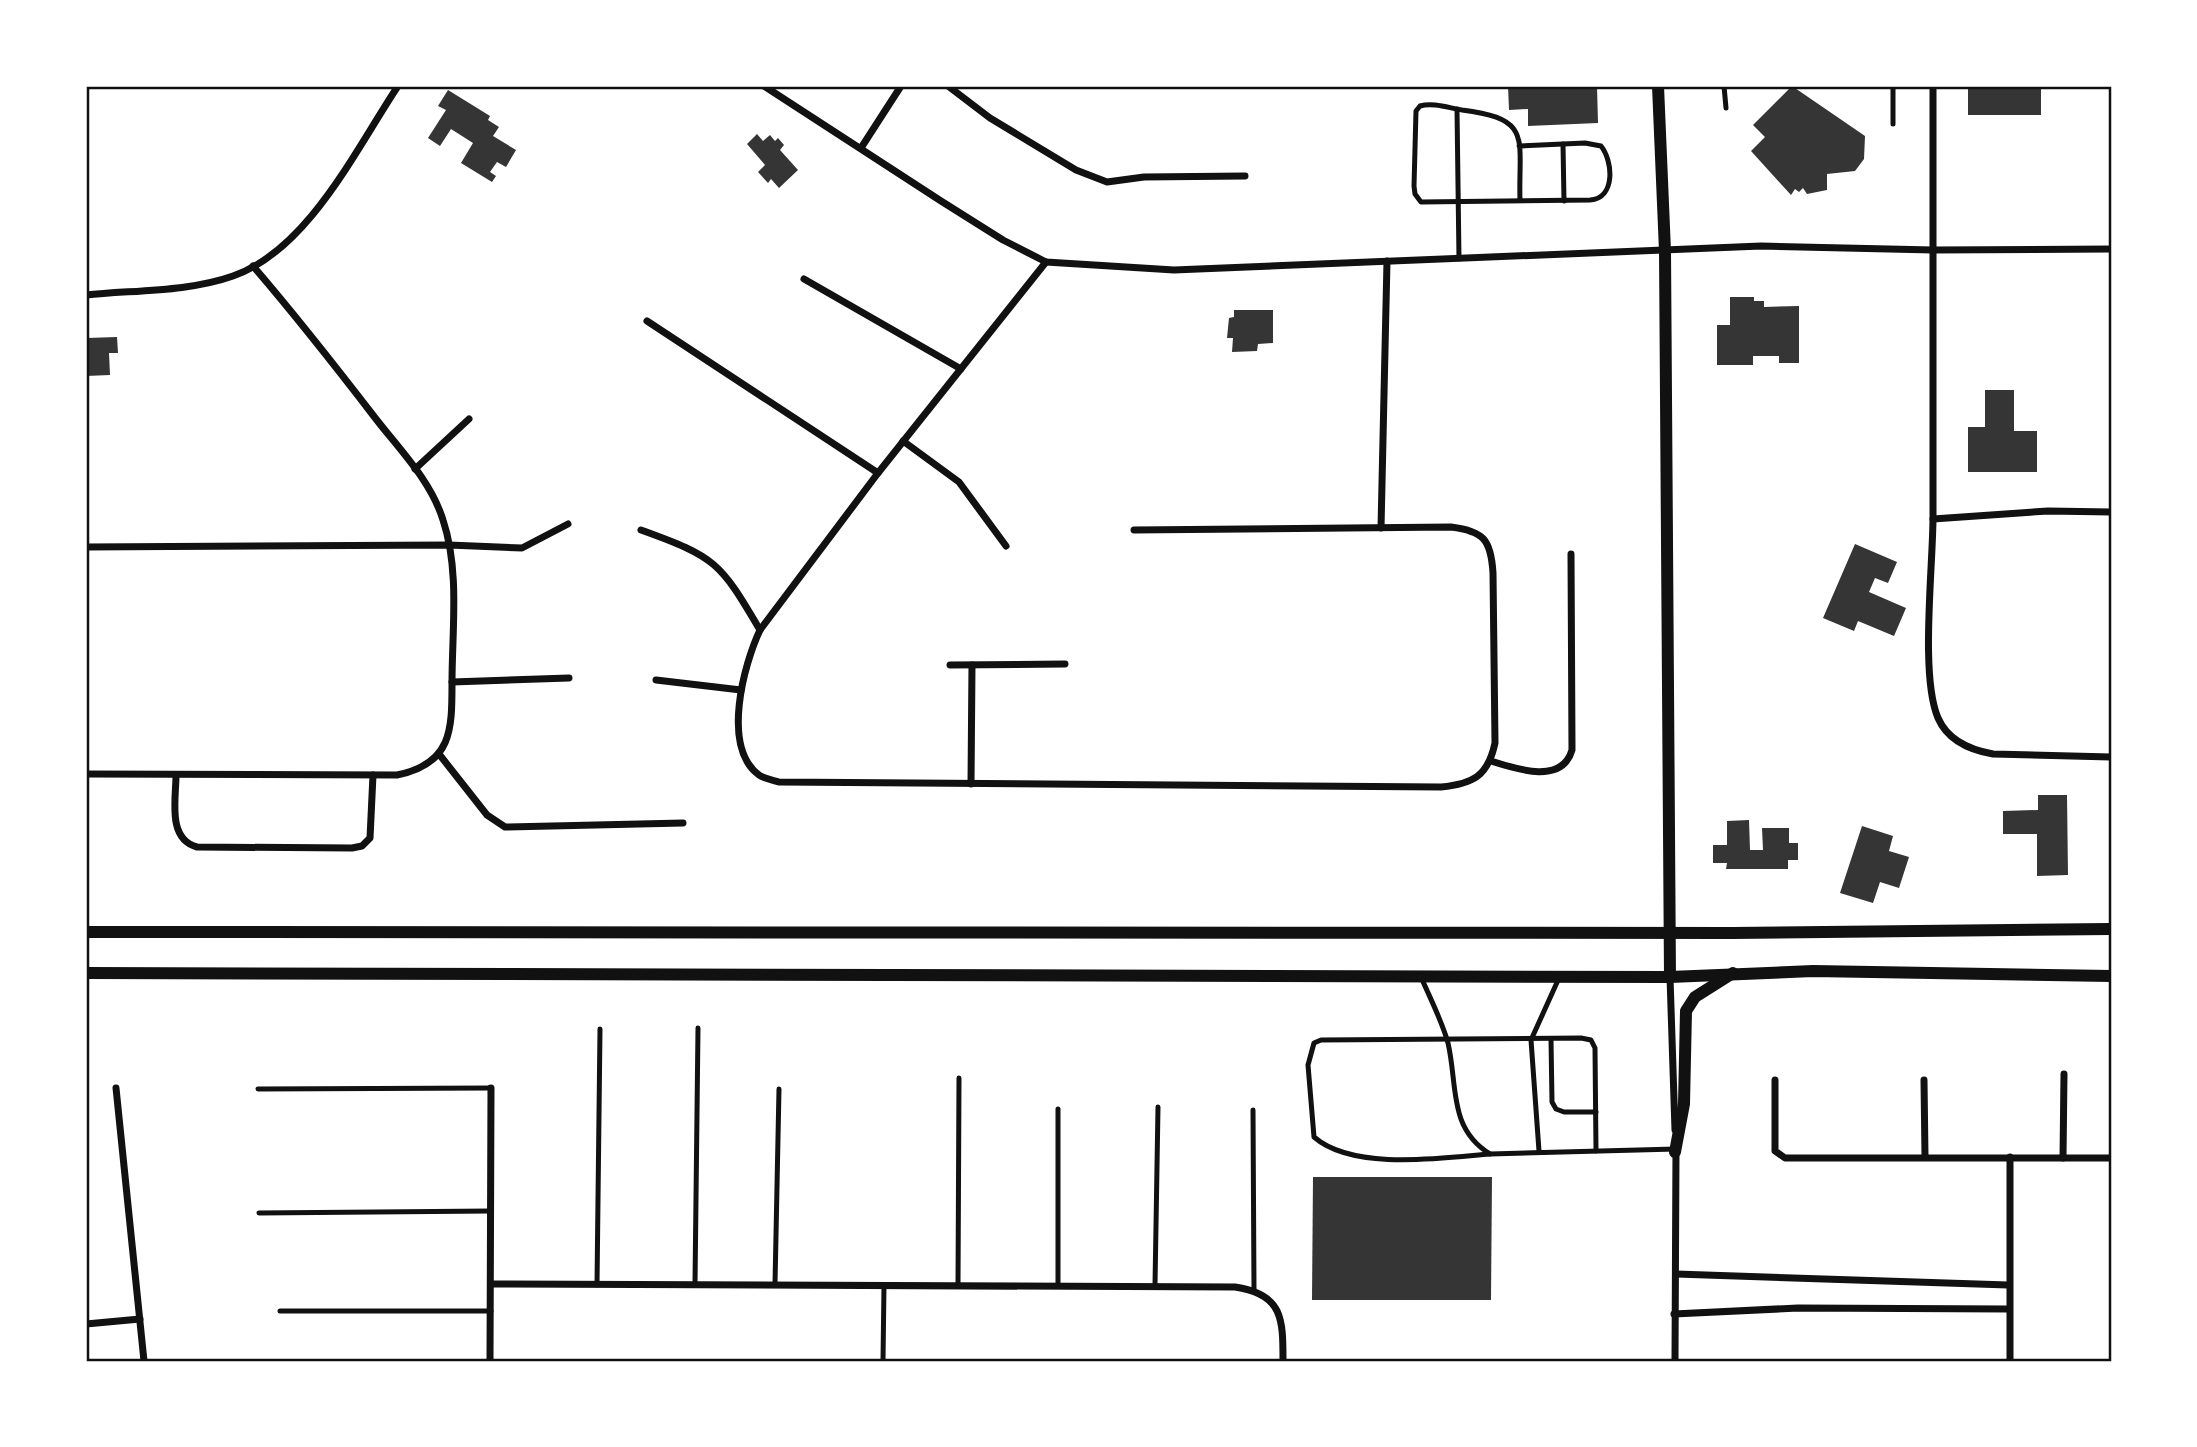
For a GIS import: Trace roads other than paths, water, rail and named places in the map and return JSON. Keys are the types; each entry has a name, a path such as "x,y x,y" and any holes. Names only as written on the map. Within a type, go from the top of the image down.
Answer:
{"street":[{"path":"86,295 207,282 253,266 300,231 320,206 398,86"},
{"path":"764,86 1003,240 1046,262 1174,270 1760,246 1933,250 2111,249"},
{"path":"861,149 901,86"},
{"path":"948,86 1023,138 1076,170 1107,182 1144,177 1245,176"},
{"path":"1658,86 1665,251 1670,977 1676,1151 1675,1361"},
{"path":"1933,86 1933,519 1930,642 1933,702 1939,721 1950,736 1974,751 1993,754 2111,757"},
{"path":"1381,528 1387,261"},
{"path":"1046,262 878,473 760,630 747,658 741,690 741,744 746,759 759,775 779,782 1441,786 1463,785 1480,775 1491,761 1495,743 1492,555 1485,539 1470,529 1134,530"},
{"path":"86,774 373,775 412,772 439,754 451,726 453,572 439,509 415,469 315,337 253,266"},
{"path":"804,279 961,369"},
{"path":"647,321 878,473"},
{"path":"415,469 469,419"},
{"path":"903,441 959,482 1006,546"},
{"path":"1933,519 2048,511 2111,512"},
{"path":"86,547 449,545 522,548 568,524"},
{"path":"641,530 687,546 717,564 731,580 760,630"},
{"path":"1491,761 1527,771 1552,771 1569,760 1572,750 1571,554"},
{"path":"950,665 1065,664"},
{"path":"971,784 972,665"},
{"path":"452,682 569,678"},
{"path":"656,680 741,690"},
{"path":"439,754 487,815 505,827 683,823"},
{"path":"176,775 176,826 179,836 187,844 197,847 339,848 362,846 370,838 373,775"},
{"path":"86,932 1670,932 2111,929"},
{"path":"1676,1151 1684,1104 1686,1011 1695,997 1733,972"},
{"path":"86,973 1560,974 1670,977 1733,972 2111,976"},
{"path":"2063,1158 2064,1074"},
{"path":"1775,1080 1778,1156 2111,1158"},
{"path":"1924,1080 1925,1157"},
{"path":"116,1088 144,1361"},
{"path":"490,1361 491,1088"},
{"path":"2010,1157 2010,1361"},
{"path":"1676,1274 2008,1285"},
{"path":"491,1284 1155,1285 1255,1290 1269,1298 1278,1310 1283,1334 1283,1361"},
{"path":"1674,1314 1798,1308 2008,1309"},
{"path":"86,1324 140,1320"}],"lane":[{"path":"1724,86 1726,108"},
{"path":"1893,86 1893,124"},
{"path":"1518,146 1593,143 1601,146 1606,153 1610,171 1609,182 1601,197 1564,201 1421,202 1414,186 1416,111 1424,104 1500,117 1510,122 1514,127 1518,146 1520,201"},
{"path":"1457,109 1459,258"},
{"path":"1563,144 1564,201"},
{"path":"1420,974 1447,1040 1456,1111 1474,1144 1490,1154"},
{"path":"1539,1151 1531,1040 1560,974"},
{"path":"695,1284 698,1028"},
{"path":"597,1284 600,1030"},
{"path":"1551,1039 1552,1102 1556,1109 1564,1112 1596,1112"},
{"path":"1596,1151 1595,1048 1591,1040 1321,1040 1314,1043 1308,1065 1314,1137 1329,1148 1361,1156 1421,1160 1539,1151 1596,1151 1676,1151"},
{"path":"958,1285 959,1078"},
{"path":"258,1089 491,1088"},
{"path":"775,1284 779,1088"},
{"path":"1155,1285 1158,1107"},
{"path":"1058,1109 1058,1285"},
{"path":"1253,1110 1255,1290"},
{"path":"259,1213 491,1211"},
{"path":"883,1361 884,1285"},
{"path":"280,1311 491,1311"}]}
